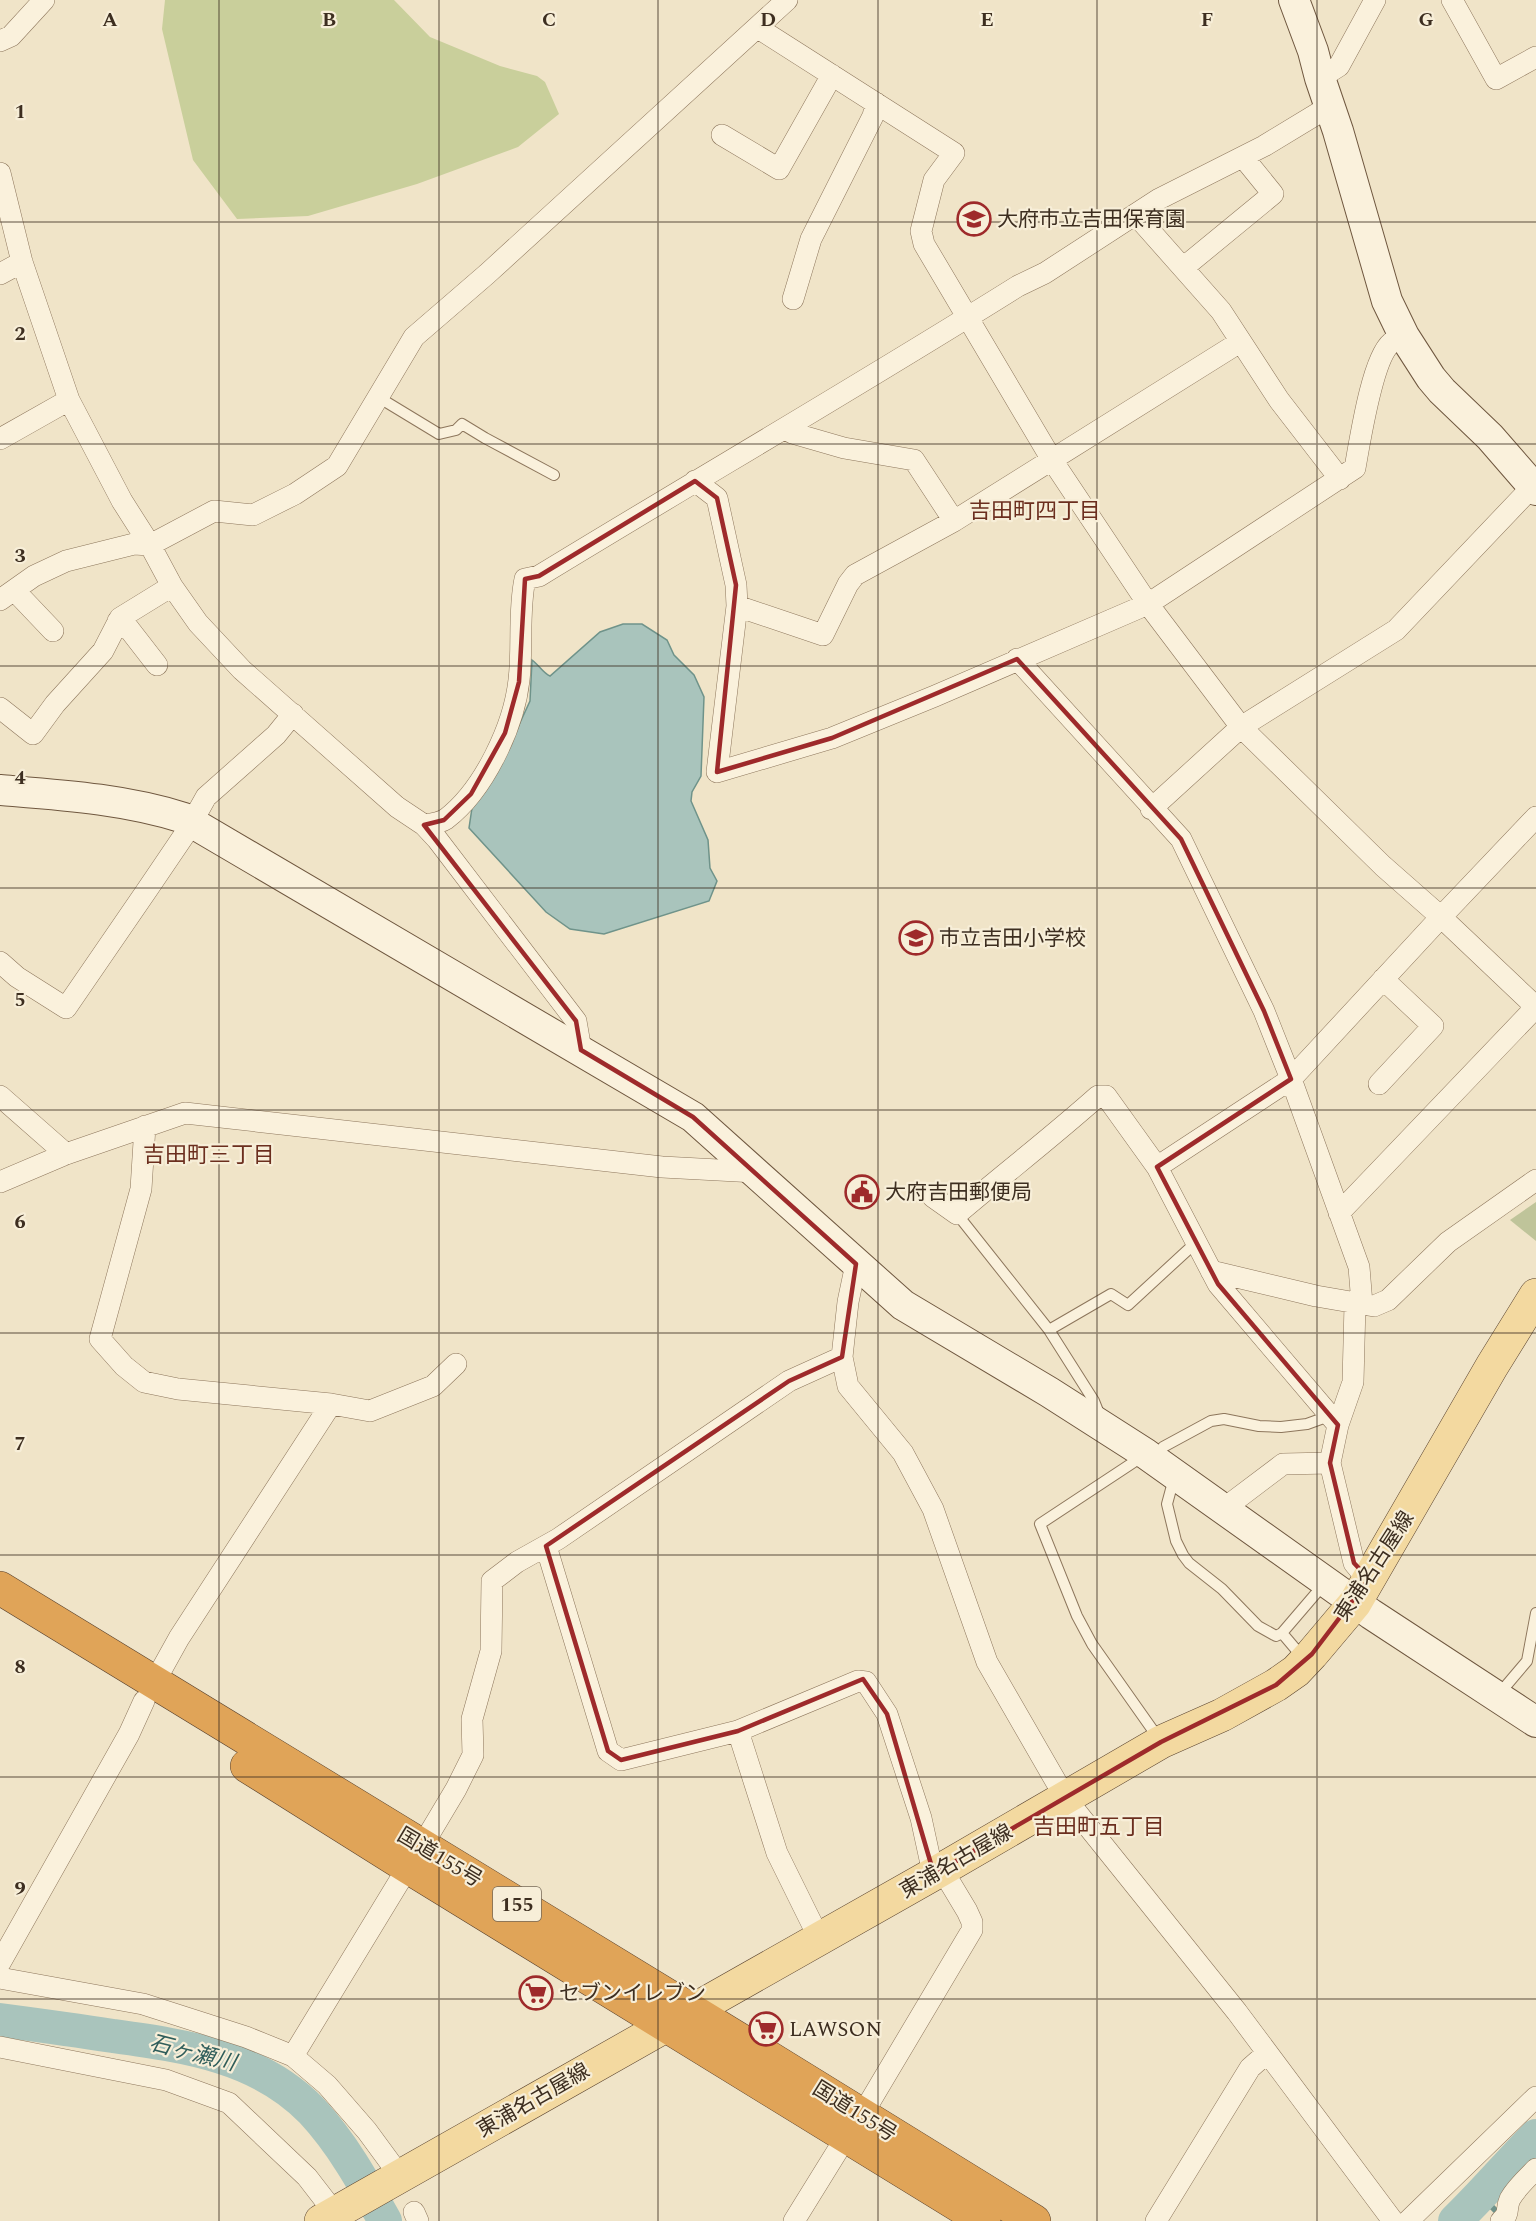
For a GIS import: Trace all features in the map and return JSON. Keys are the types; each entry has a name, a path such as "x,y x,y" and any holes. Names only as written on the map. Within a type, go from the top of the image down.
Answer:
{"highway":[{"name":"国道155号","path":"0,1588 149,1692 854,2126 1034,2221"},
{"name":"国道155号","path":"0,1613 149,1692"},
{"name":"国道155号","path":"854,2126 984,2221"}],"main road":[{"name":"東浦名古屋線","path":"335,2216 397,2177 939,1871 1161,1742 1222,1715 1276,1685 1305,1661 1362,1591 1492,1366 1536,1295"}],"street":[{"path":"0,41 10,36 44,0"},
{"path":"53,631 7,595 34,576 66,561 134,544 150,544 214,511 253,515 295,494 336,466 414,337 487,274 787,0"},
{"path":"1151,809 1241,727 1396,630 1534,488 1490,437 1442,391 1404,336 1387,301 1330,106 1294,0"},
{"path":"1320,78 1339,66 1375,0"},
{"path":"1452,0 1496,79 1536,57"},
{"path":"758,28 954,153 934,180 921,231 924,244 1052,460 1148,604 1241,727 1383,866 1441,917 1536,1007 1339,1213"},
{"path":"722,135 779,169 832,75"},
{"path":"794,299 811,239 873,116 876,103"},
{"path":"424,825 444,820 471,794 505,733 515,707 519,682 522,653 521,598 525,579 539,576 1018,286 1045,273 1159,199 1264,146 1330,106"},
{"path":"1183,268 1273,194 1243,157"},
{"path":"0,173 22,262 69,400 122,501 150,544 172,586 198,623 227,654 397,807 424,825 437,839 576,1021 581,1050"},
{"path":"1136,215 1221,311 1279,400 1340,479"},
{"path":"0,274 22,262"},
{"path":"695,480 717,498 736,585 737,606 717,772 832,738 1148,604 1355,468 1363,419 1376,370 1390,344 1404,336"},
{"path":"737,606 823,635 848,584 855,575 954,521 1240,342"},
{"path":"0,439 69,400"},
{"path":"788,427 792,433 844,448 914,460 954,521"},
{"path":"0,708 33,734 55,704 103,651 118,621 172,586"},
{"path":"118,621 126,625 158,666"},
{"path":"1017,659 1151,809 1181,839 1264,1011 1291,1079 1359,1268 1359,1304 1353,1382 1334,1421 1330,1463 1354,1563 1363,1574 1362,1591"},
{"path":"0,962 17,977 66,1008 206,797 276,735 292,714"},
{"path":"0,790 65,796 162,811 191,822 693,1117 903,1305 1093,1420 1158,1463 1326,1582 1362,1591 1438,1659 1536,1722"},
{"path":"1157,1167 1291,1079 1536,818"},
{"path":"1379,1084 1433,1026 1383,980"},
{"path":"0,1096 66,1154"},
{"path":"933,1197 957,1214 1009,1169 1059,1131 1098,1096 1106,1096 1157,1167 1218,1284 1334,1421"},
{"path":"0,1182 66,1154 185,1113 662,1167 756,1172"},
{"path":"145,1126 141,1190 100,1339 124,1366 144,1382 178,1389 331,1404 370,1411 433,1386 456,1364"},
{"path":"1211,1271 1374,1306 1388,1300 1448,1242 1536,1180"},
{"path":"856,1264 848,1302 842,1357 848,1386 903,1453 933,1509 987,1662 1066,1798 1216,1985 1393,2221"},
{"path":"293,2056 456,1789 473,1755 472,1719 491,1651 492,1581 789,1381 842,1357"},
{"path":"0,1963 129,1734 179,1638 331,1404"},
{"path":"1226,1511 1234,1501 1283,1464 1330,1463"},
{"path":"546,1546 608,1751 621,1760 738,1731 858,1681 866,1682 887,1714 921,1818 931,1864 948,1881 972,1922 972,1930 794,2221"},
{"path":"738,1731 777,1853 819,1938"},
{"path":"0,1978 143,2004 246,2037 293,2056 327,2085 367,2131 397,2177"},
{"path":"0,2047 166,2080 229,2103 307,2177 335,2216"},
{"path":"1156,2221 1250,2068 1267,2052"},
{"path":"1408,2221 1536,2097"},
{"path":"1508,2219 1510,2199 1536,2169"}],"lane":[{"path":"378,397 439,435 456,430 462,424 554,475"},
{"path":"957,1214 1049,1330 1094,1401 1098,1411 1093,1420"},
{"path":"1049,1330 1111,1294 1128,1305 1197,1244"},
{"path":"1326,1582 1282,1633 1276,1636 1258,1626 1222,1589 1189,1563 1176,1541 1158,1463 1163,1447 1211,1421 1224,1419 1259,1426 1281,1426 1306,1424 1325,1419 1334,1421"},
{"path":"1158,1463 1040,1524 1077,1616 1092,1644 1161,1742"},
{"path":"1498,1696 1527,1661 1536,1612"},
{"path":"1282,1633 1305,1661"}],"highlighted area":[{"path":"695,481 717,498 736,585 717,772 832,738 1017,659 1181,839 1264,1011 1291,1079 1157,1167 1218,1284 1338,1425 1330,1463 1354,1563 1369,1579 1312,1654 1276,1685 1161,1742 939,1871 931,1864 887,1714 863,1679 738,1731 621,1760 608,1751 546,1546 789,1381 842,1357 856,1264 693,1117 581,1050 576,1021 424,825 444,820 471,794 505,733 519,682 525,579 539,576"}],"green space":[{"path":"165,0 394,0 430,37 500,66 537,76 545,82 559,114 518,147 417,184 308,216 237,219 193,160 162,29"},
{"path":"1536,1202 1536,1241 1510,1220"}],"water":[{"path":"623,624 642,624 667,640 674,655 694,675 704,697 701,776 692,792 691,801 708,840 710,868 717,881 709,901 604,934 570,929 546,912 469,828 472,808 505,755 530,701 532,660 550,676 600,632"}],"waterway":[{"name":"石ヶ瀬川","path":"0,2020 167,2044 220,2057 269,2077 291,2092 323,2123 352,2164 385,2221"},
{"name":"石ヶ瀬川","path":"1455,2221 1536,2136"},
{"path":"1481,2196 1500,2215"}],"place":[{"name":"大府市立吉田保育園","path":"974,219"},
{"name":"市立吉田小学校","path":"916,938"},
{"name":"大府吉田郵便局","path":"862,1192"},
{"name":"セブンイレブン","path":"536,1993"},
{"name":"LAWSON","path":"766,2029"}],"district":[{"name":"吉田町四丁目","path":"1035,510"},
{"name":"吉田町三丁目","path":"209,1154"},
{"name":"吉田町五丁目","path":"1099,1826"}]}
